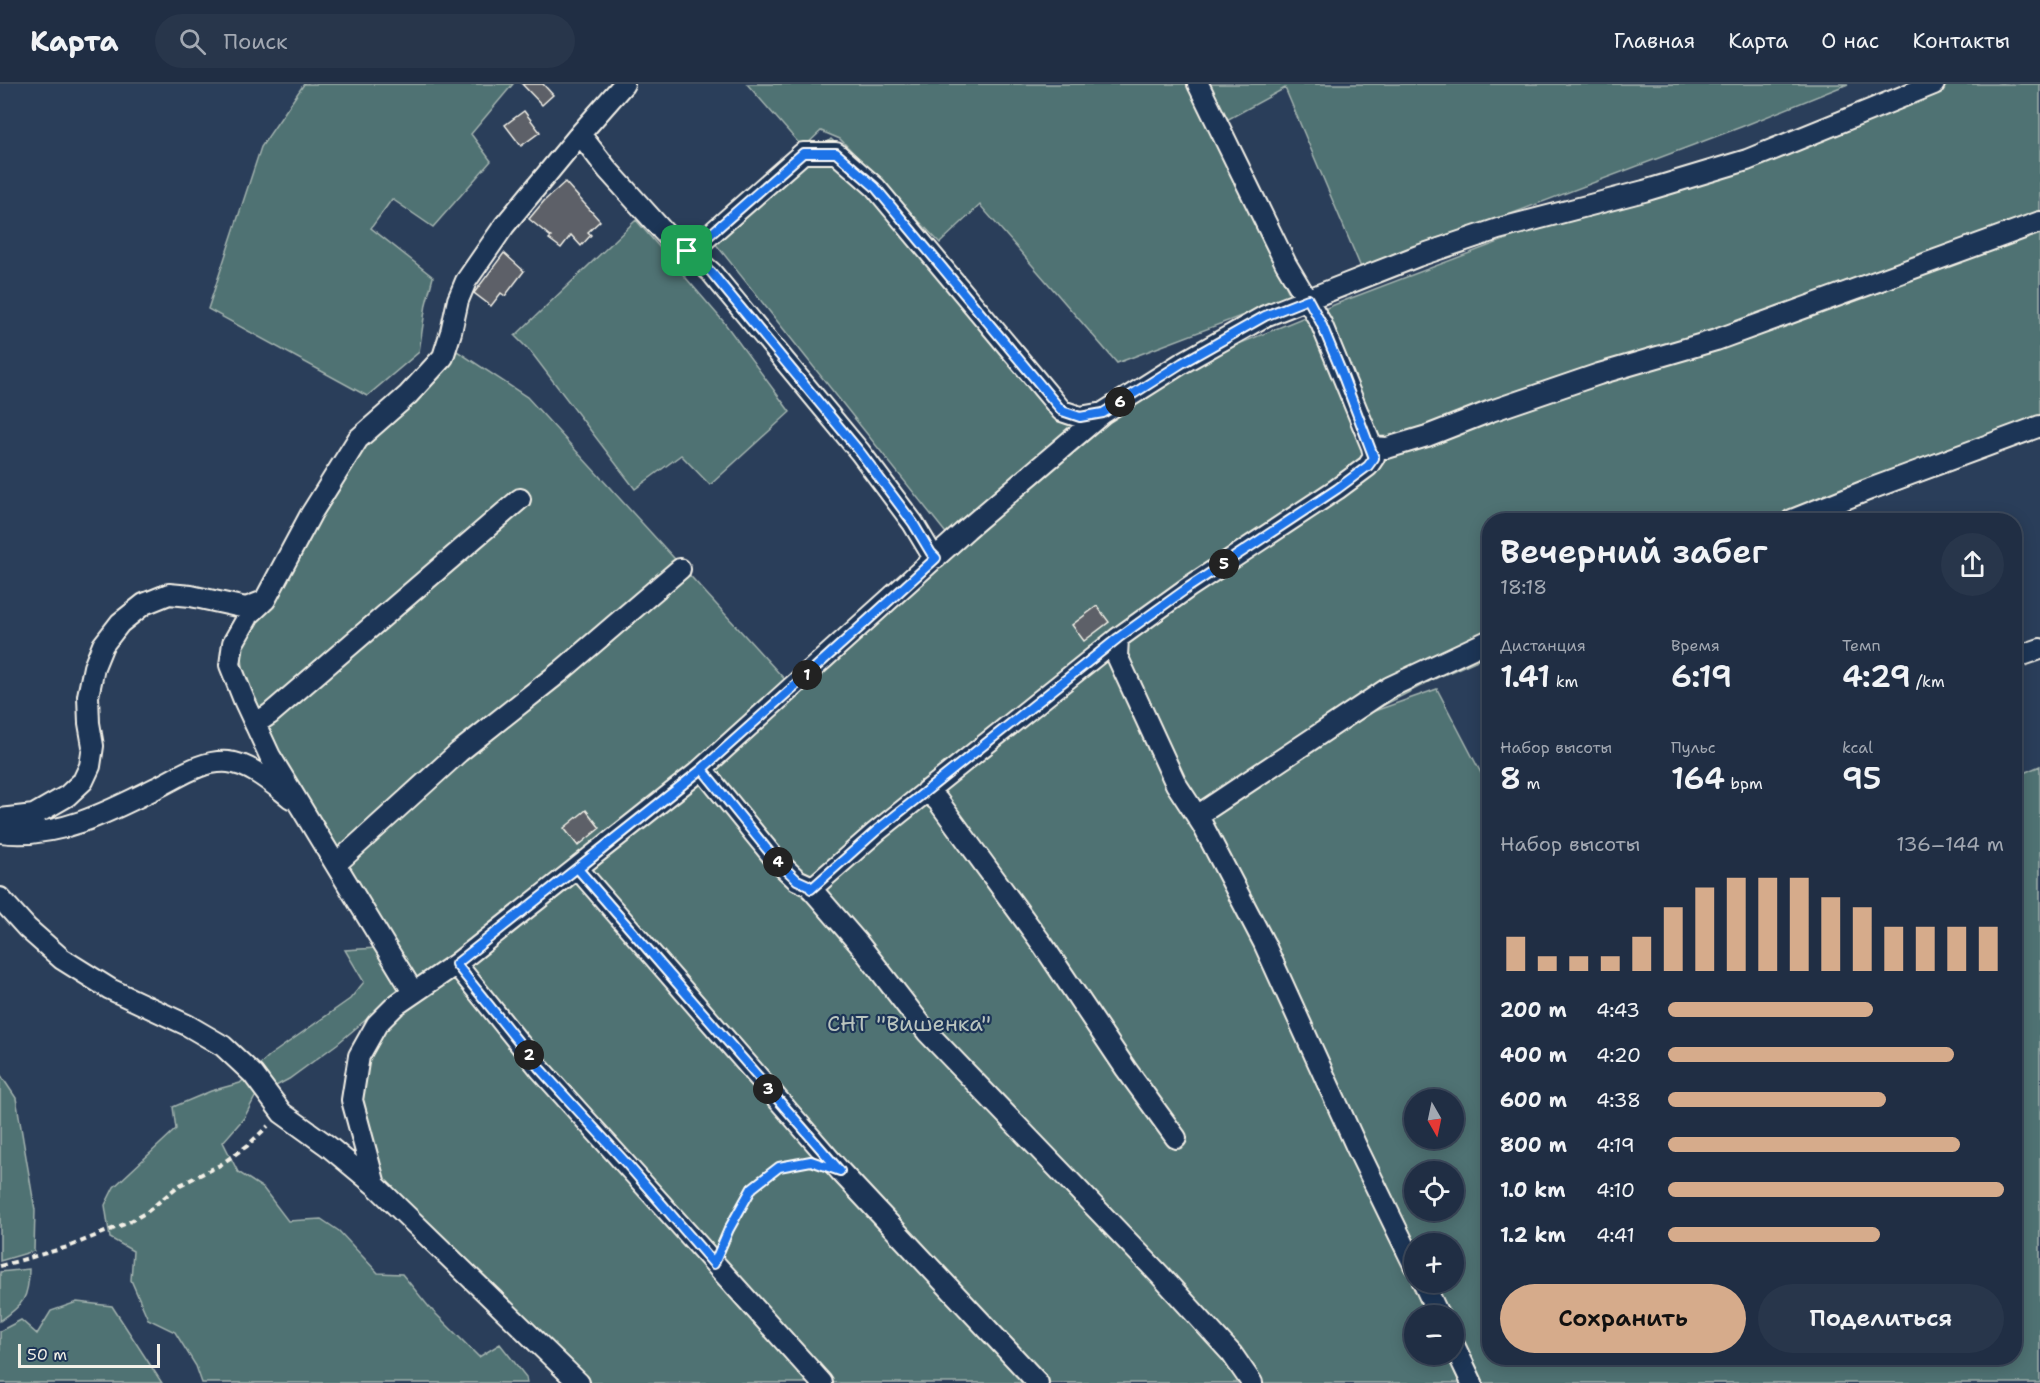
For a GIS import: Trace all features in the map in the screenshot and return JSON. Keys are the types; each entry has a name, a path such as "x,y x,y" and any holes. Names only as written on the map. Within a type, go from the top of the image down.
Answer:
{"street":[{"path":"413,992 270,756 230,665 233,643 249,615 265,600 310,514 358,439 408,395 443,357 452,332 458,300 466,281 504,226 624,84"},
{"path":"811,889 876,831 1118,638 1368,466 1374,458 1372,447 1321,323 1286,264 1198,84"},
{"path":"375,1185 352,1100 359,1056 377,1024 396,1005 456,964 702,769 1050,456 1103,413 1182,363 1265,316 1418,256 1498,229 1644,191 1747,160 1934,84"},
{"path":"580,134 679,249 687,251 711,272 860,452 936,558"},
{"path":"687,251 695,248 803,153 836,153 875,187 1062,411 1080,417 1103,413"},
{"path":"1372,447 1387,448 1427,436 1491,411 1599,374 1716,340 2040,222"},
{"path":"1810,513 2040,426"},
{"path":"255,724 270,714 520,499"},
{"path":"336,864 459,752 560,672 680,569"},
{"path":"0,819 34,815 60,801 83,781 90,766 93,746 88,696 94,667 103,645 120,623 144,604 168,594 191,596 246,608 265,600"},
{"path":"1118,638 1117,656 1140,709 1176,784 1197,816 1264,943 1357,1148 1404,1244"},
{"path":"1197,816 1390,687 1482,644"},
{"path":"2022,655 2040,649"},
{"path":"0,832 38,832 69,825 104,813 196,767 214,763 230,762 248,769 271,782 301,807"},
{"path":"702,769 775,859 797,880 808,885 859,944 927,1032 1176,1293 1232,1354 1252,1383"},
{"path":"926,791 938,801 1008,897 1176,1138"},
{"path":"578,869 840,1171 1038,1383"},
{"path":"0,898 27,928 62,959 110,989 187,1025 222,1046 253,1074 282,1113 328,1146 375,1185 579,1383"},
{"path":"456,964 540,1069 822,1383"},
{"path":"1463,1365 1472,1383"}],"path":[{"path":"0,1266 68,1246 127,1223 147,1212 178,1186 220,1165 282,1113"},
{"path":"714,1264 729,1229 752,1188 779,1167 811,1161"}],"green space":[{"path":"304,84 513,84 471,134 491,161 433,227 392,199 371,228 433,277 426,304 419,352 367,396 208,309 261,147"},
{"path":"747,84 1189,84 1291,297 1117,363 980,205 940,243 840,139 821,131 803,148"},
{"path":"1206,84 1848,84 1741,127 1362,270 1285,88 1225,121"},
{"name":"СНТ \"Вишенка\"","path":"1951,84 2040,84 2040,437 1838,513 1482,513 1482,658 1432,680 1369,713 1437,689 1482,775 1482,1365 2022,1365 2022,774 2040,766 2040,1383 589,1383 383,1185 359,1103 364,1060 386,1023 420,993 267,732 245,678 241,652 257,619 279,596 320,512 365,442 430,385 457,351 527,397 788,683 949,537 715,243 831,139 893,198 1064,404 1080,410 1117,411 1200,360 1346,300 1533,229 1859,121"},
{"path":"636,220 723,321 790,412 710,485 681,455 635,489 531,352 515,336"},
{"path":"376,948 399,988 337,1044 289,1079 255,1097 244,1118 223,1142 238,1172 263,1188 288,1221 321,1219 339,1231 378,1273 402,1274 429,1307 479,1357 500,1344 526,1377 527,1383 202,1383 196,1366 175,1332 148,1319 131,1280 133,1251 110,1238 105,1205 114,1187 176,1129 173,1107 211,1091 240,1083 269,1056 350,999 364,982 345,950"},
{"path":"0,1074 16,1098 35,1210 34,1251 0,1261"},
{"path":"29,1269 28,1287 23,1300 0,1321 0,1272"},
{"path":"77,1302 112,1306 162,1383 0,1383 0,1331 21,1320 37,1334 51,1311"}],"building":[{"path":"522,84 543,84 553,95 542,105"},
{"path":"524,111 540,132 521,146 505,125"},
{"path":"565,182 600,221 588,232 591,235 581,246 571,235 561,248 529,219 544,201"},
{"path":"504,253 524,271 505,296 501,293 491,306 474,293"},
{"path":"1097,606 1109,622 1084,641 1072,625"},
{"path":"586,810 600,828 578,846 564,828"}],"route":[{"path":"687,251 695,248 803,153 836,153 875,187 1062,411 1080,417 1103,413 1182,363 1265,316 1308,299 1321,323 1341,371 1372,447 1374,458 1368,466 1337,489 1189,587 1118,638 876,831 811,889 797,880 775,859 702,769 578,869 840,1171 811,1161 779,1167 752,1188 729,1229 714,1264 540,1069 456,964 702,769 936,558 860,452 711,272 687,251"}]}
